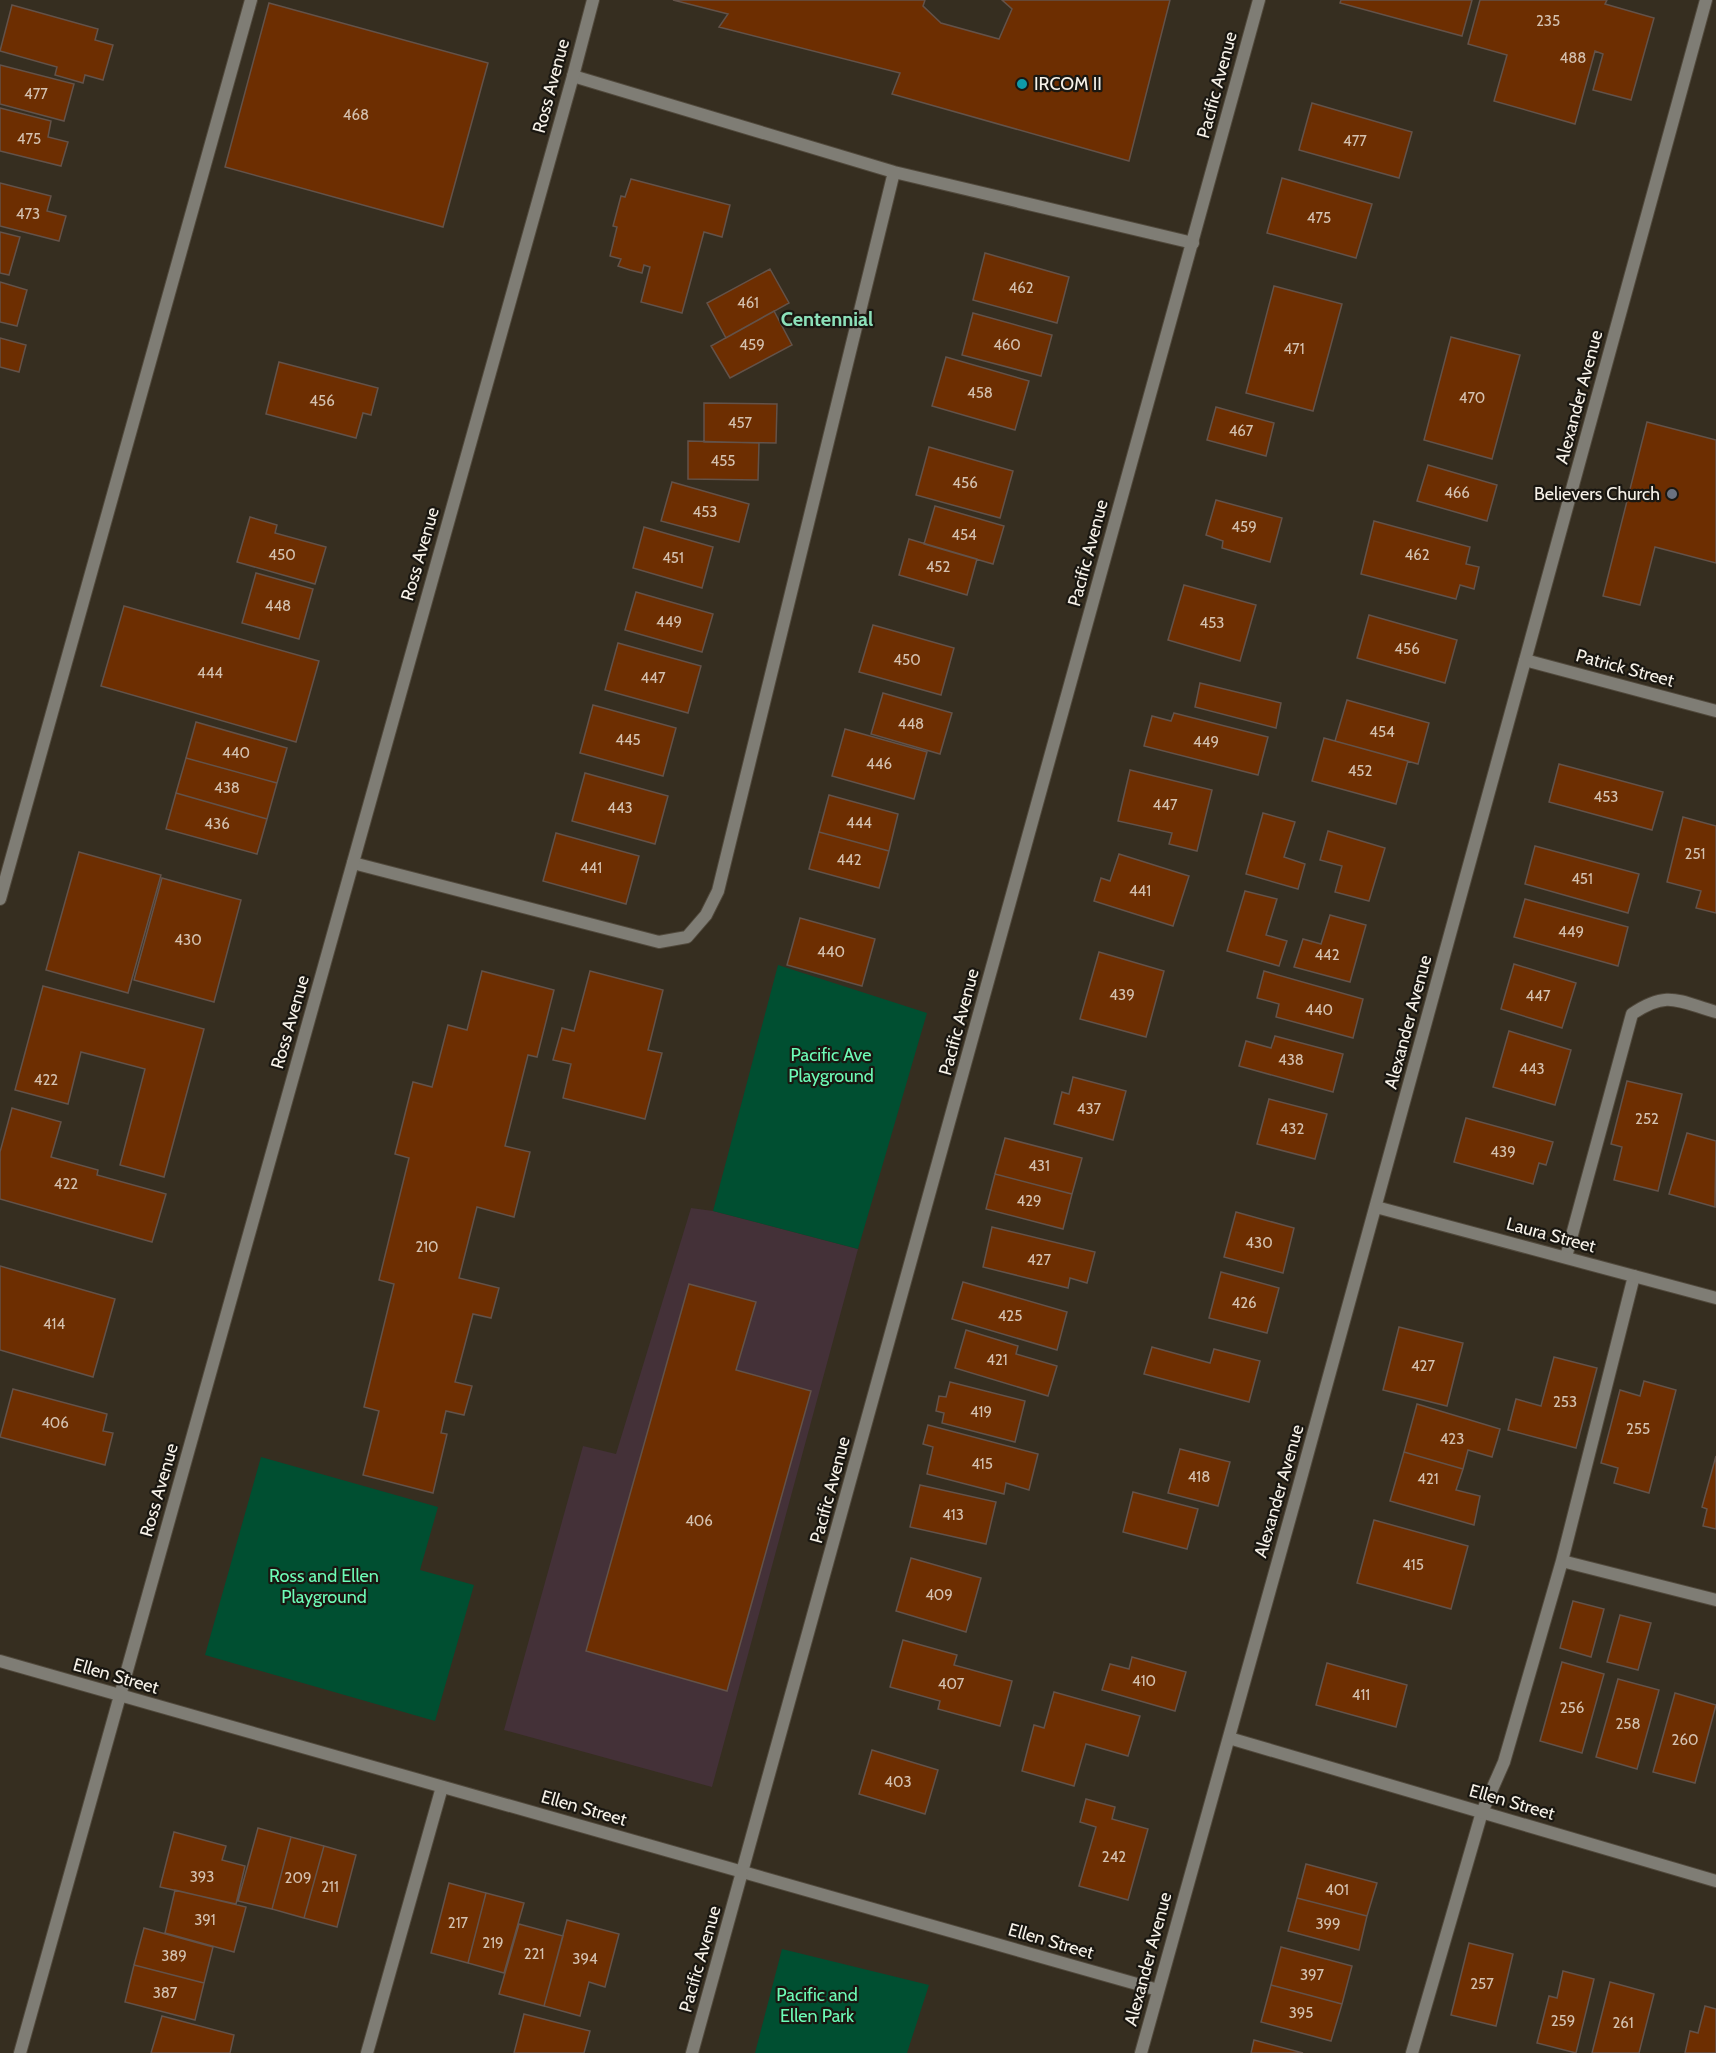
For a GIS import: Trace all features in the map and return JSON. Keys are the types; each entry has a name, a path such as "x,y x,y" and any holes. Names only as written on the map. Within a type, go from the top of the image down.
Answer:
{"street":[{"path":"0,899 251,0"},
{"name":"Ross Avenue","path":"20,2053 593,0"},
{"name":"Pacific Avenue","path":"692,2053 1259,0"},
{"name":"Alexander Avenue","path":"1141,2053 1707,0"},
{"path":"573,76 894,172 1193,243"},
{"path":"353,863 658,942 687,937 706,915 718,891 894,172"},
{"name":"Patrick Street","path":"1525,660 1716,711"},
{"path":"1566,1257 1632,1014 1648,1003 1667,998 1716,1012"},
{"name":"Laura Street","path":"1376,1207 1716,1298"},
{"path":"1412,2053 1482,1812 1504,1762 1562,1561 1634,1276"},
{"path":"1562,1561 1716,1600"},
{"name":"Ellen Street","path":"0,1661 1158,1990"},
{"name":"Ellen Street","path":"1229,1738 1716,1881"},
{"path":"367,2053 442,1787"}],"shaded area":[{"path":"691,1208 713,1211 858,1249 712,1787 504,1730 583,1446 616,1454"}],"green space":[{"name":"Pacific Ave Playground","path":"778,965 927,1013 858,1249 713,1211"},
{"name":"Ross and Ellen Playground","path":"261,1457 438,1507 420,1570 474,1585 435,1721 205,1655"},
{"name":"Pacific and Ellen Park","path":"782,1949 929,1985 907,2053 755,2053"}],"building":[{"name":"IRCOM II","path":"673,0 925,0 923,6 941,23 999,39 1012,9 1002,0 1170,0 1129,161 892,94 900,73 719,27 728,14"},
{"path":"1341,0 1472,0 1462,36 1340,3"},
{"path":"1480,0 1607,0 1605,4 1654,18 1631,100 1593,90 1603,54 1595,51 1575,124 1494,101 1507,55 1468,44"},
{"path":"269,3 488,63 443,227 225,167"},
{"path":"12,5 98,29 95,40 113,45 103,80 85,75 83,83 55,75 57,67 0,51"},
{"path":"0,65 74,84 64,121 0,104"},
{"path":"1312,103 1412,132 1399,178 1299,150"},
{"path":"0,108 51,121 48,137 68,142 61,166 0,151"},
{"path":"1282,178 1372,204 1356,258 1267,233"},
{"path":"631,179 730,205 722,237 704,232 682,313 641,302 650,267 644,265 642,273 630,270 618,266 621,259 610,256 617,227 613,226 621,196 625,197"},
{"path":"0,183 51,196 47,211 66,216 59,241 0,226"},
{"path":"0,232 20,237 9,275 0,273"},
{"path":"985,253 1069,277 1057,323 973,300"},
{"path":"770,269 789,303 726,338 707,303"},
{"path":"0,282 27,290 17,326 0,322"},
{"path":"1274,286 1342,304 1313,411 1246,393"},
{"path":"774,311 792,345 730,378 711,346"},
{"path":"973,313 1052,335 1041,376 962,355"},
{"path":"1451,337 1520,355 1492,459 1424,440"},
{"path":"0,338 26,345 19,372 0,367"},
{"path":"946,357 1029,381 1015,430 932,406"},
{"path":"279,362 378,388 371,415 363,413 356,438 266,414"},
{"path":"704,403 777,404 776,443 704,442"},
{"path":"1216,407 1274,423 1266,456 1207,440"},
{"name":"Believers Church","path":"1647,422 1716,440 1716,563 1655,547 1640,605 1603,596"},
{"path":"688,441 759,443 758,480 688,479"},
{"path":"929,447 1013,471 1000,518 916,495"},
{"path":"1428,465 1497,485 1487,521 1417,501"},
{"path":"672,482 749,504 739,542 661,521"},
{"path":"1216,500 1282,518 1270,562 1222,548 1223,541 1206,535"},
{"path":"935,506 1004,526 993,564 924,544"},
{"path":"250,517 277,525 275,533 326,547 315,584 237,562"},
{"path":"1374,521 1470,547 1466,564 1479,567 1474,589 1460,585 1456,599 1361,574"},
{"path":"644,527 713,547 702,588 633,568"},
{"path":"909,539 977,559 967,595 899,575"},
{"path":"256,573 313,589 299,639 242,623"},
{"path":"1184,585 1256,605 1240,661 1168,640"},
{"path":"636,592 713,614 702,652 625,630"},
{"path":"124,606 319,661 296,742 101,686"},
{"path":"1369,615 1457,640 1445,683 1357,658"},
{"path":"873,625 954,648 941,695 859,672"},
{"path":"618,643 701,666 688,713 605,690"},
{"path":"1200,683 1281,703 1276,728 1195,707"},
{"path":"883,693 952,713 940,754 871,734"},
{"path":"1347,700 1429,723 1418,764 1335,741"},
{"path":"593,705 676,728 663,776 580,753"},
{"path":"1174,713 1268,737 1258,775 1144,746 1152,716 1171,721"},
{"path":"196,722 287,748 277,783 186,758"},
{"path":"845,729 927,752 914,799 832,776"},
{"path":"1324,738 1408,761 1396,804 1312,781"},
{"path":"186,758 277,783 267,819 176,793"},
{"path":"1559,764 1663,792 1652,830 1549,802"},
{"path":"1130,770 1212,790 1197,851 1169,844 1172,833 1118,821"},
{"path":"585,773 668,796 655,844 572,821"},
{"path":"176,793 267,819 257,854 166,829"},
{"path":"829,795 898,814 889,851 819,832"},
{"path":"1263,813 1295,822 1284,857 1305,864 1298,889 1246,874"},
{"path":"1683,817 1716,826 1716,913 1696,908 1701,891 1667,882"},
{"path":"1328,831 1385,848 1369,901 1335,892 1342,866 1320,860"},
{"path":"819,832 889,851 879,888 809,869"},
{"path":"556,833 639,856 626,904 543,881"},
{"path":"1535,846 1639,874 1628,913 1525,884"},
{"path":"79,852 161,875 128,993 46,970"},
{"path":"1119,854 1189,876 1173,926 1094,901 1101,878 1110,881"},
{"path":"162,878 241,900 214,1002 134,980"},
{"path":"1245,891 1277,899 1266,935 1287,941 1279,966 1227,951"},
{"path":"1525,899 1628,927 1618,966 1514,937"},
{"path":"1330,915 1366,925 1350,982 1294,967 1303,939 1321,944"},
{"path":"800,918 875,939 862,986 787,965"},
{"path":"1099,952 1164,971 1146,1037 1080,1019"},
{"path":"1514,964 1576,983 1562,1028 1501,1009"},
{"path":"482,971 554,990 537,1057 528,1055 505,1146 530,1152 514,1217 477,1207 459,1278 499,1288 491,1318 473,1314 455,1382 472,1386 464,1415 446,1411 441,1433 447,1434 433,1493 363,1475 379,1411 364,1407 394,1284 379,1280 409,1158 395,1154 413,1082 432,1087 448,1025 467,1030"},
{"path":"590,971 663,990 648,1050 662,1053 645,1119 563,1098 571,1064 553,1060 562,1028 574,1031"},
{"path":"1264,971 1363,999 1353,1038 1276,1017 1279,1004 1257,998"},
{"path":"43,986 204,1029 164,1177 120,1165 145,1069 81,1052 68,1104 15,1090"},
{"path":"1509,1031 1571,1050 1555,1105 1493,1087"},
{"path":"1275,1036 1343,1054 1333,1092 1239,1066 1246,1041 1271,1048"},
{"path":"1073,1077 1126,1091 1113,1140 1054,1124 1062,1092 1069,1094"},
{"path":"1627,1081 1682,1094 1658,1191 1614,1180 1622,1147 1611,1144"},
{"path":"1269,1099 1327,1114 1315,1159 1257,1144"},
{"path":"12,1108 61,1122 51,1157 98,1170 97,1175 166,1194 152,1242 0,1199 0,1152"},
{"path":"1466,1118 1553,1142 1546,1165 1539,1163 1533,1184 1454,1162"},
{"path":"1687,1133 1716,1141 1715,1207 1669,1194"},
{"path":"1005,1138 1082,1158 1072,1194 995,1174"},
{"path":"995,1174 1072,1194 1063,1229 986,1209"},
{"path":"1236,1212 1294,1228 1283,1273 1224,1257"},
{"path":"992,1227 1095,1252 1087,1283 1070,1278 1068,1288 983,1267"},
{"path":"0,1266 115,1299 93,1377 0,1350"},
{"path":"1221,1272 1279,1288 1267,1333 1209,1318"},
{"path":"963,1282 1067,1312 1057,1350 952,1319"},
{"path":"689,1284 756,1302 736,1370 811,1391 727,1691 586,1651"},
{"path":"1399,1327 1463,1343 1447,1406 1383,1390"},
{"path":"966,1330 1018,1346 1016,1354 1057,1366 1048,1396 955,1368"},
{"path":"1152,1347 1210,1363 1214,1349 1260,1361 1249,1402 1144,1374"},
{"path":"1554,1357 1597,1368 1576,1448 1508,1430 1516,1399 1541,1406"},
{"path":"1644,1381 1676,1390 1649,1493 1614,1483 1618,1468 1601,1463 1620,1390 1640,1396"},
{"path":"950,1382 1025,1401 1015,1442 942,1423 944,1413 936,1411 939,1396 946,1397"},
{"path":"13,1389 107,1414 103,1431 113,1433 105,1465 0,1437"},
{"path":"1417,1404 1500,1429 1492,1457 1468,1450 1463,1469 1404,1452"},
{"path":"928,1425 1038,1454 1029,1490 1006,1483 1004,1494 927,1474 933,1447 923,1444"},
{"path":"1180,1449 1230,1462 1218,1506 1168,1493"},
{"path":"1404,1452 1463,1469 1456,1490 1480,1496 1474,1525 1390,1501"},
{"path":"1716,1456 1716,1529 1703,1526 1707,1509 1702,1507"},
{"path":"920,1485 996,1502 986,1544 910,1527"},
{"path":"1133,1492 1198,1509 1187,1549 1123,1532"},
{"path":"1374,1520 1468,1546 1451,1609 1357,1583"},
{"path":"911,1558 981,1578 966,1632 896,1611"},
{"path":"1573,1601 1604,1609 1591,1657 1560,1648"},
{"path":"1620,1615 1651,1623 1638,1670 1607,1662"},
{"path":"903,1640 957,1655 954,1665 1012,1681 1000,1726 938,1709 940,1701 890,1687"},
{"path":"1132,1657 1186,1672 1175,1711 1102,1690 1110,1664 1129,1669"},
{"path":"1562,1662 1604,1674 1582,1753 1540,1741"},
{"path":"1327,1663 1407,1685 1396,1727 1316,1705"},
{"path":"1618,1679 1659,1690 1637,1769 1596,1757"},
{"path":"1054,1692 1140,1716 1128,1756 1086,1744 1074,1786 1022,1771 1034,1725 1044,1728"},
{"path":"1675,1693 1716,1705 1695,1783 1653,1772"},
{"path":"872,1750 938,1770 925,1814 859,1794"},
{"path":"1086,1799 1115,1807 1112,1819 1148,1829 1128,1900 1079,1886 1096,1827 1080,1822"},
{"path":"258,1828 291,1837 272,1909 238,1901"},
{"path":"174,1832 226,1846 222,1860 245,1866 236,1904 160,1887"},
{"path":"291,1837 324,1846 304,1918 272,1909"},
{"path":"324,1846 356,1855 337,1927 304,1918"},
{"path":"1306,1864 1377,1883 1367,1916 1297,1898"},
{"path":"449,1883 486,1893 468,1963 431,1953"},
{"path":"175,1890 246,1907 234,1952 165,1933"},
{"path":"486,1893 524,1903 504,1973 468,1963"},
{"path":"1297,1898 1367,1916 1359,1950 1288,1931"},
{"path":"567,1920 619,1934 605,1987 589,1982 580,2016 544,2006"},
{"path":"519,1924 563,1936 544,2006 499,1994"},
{"path":"144,1928 213,1947 204,1983 134,1965"},
{"path":"1469,1943 1513,1954 1496,2026 1451,2015"},
{"path":"1281,1947 1352,1966 1342,2004 1271,1985"},
{"path":"134,1965 204,1983 195,2020 125,2002"},
{"path":"1563,1971 1594,1979 1576,2053 1537,2043 1549,1996 1557,1998"},
{"path":"1610,1982 1654,1994 1639,2053 1592,2053"},
{"path":"1271,1985 1342,2004 1331,2041 1261,2022"},
{"path":"1705,2006 1716,2009 1716,2053 1685,2053 1690,2031 1698,2033"},
{"path":"524,2014 590,2031 584,2053 514,2053"},
{"path":"162,2016 234,2035 230,2053 151,2053"},
{"path":"1254,2040 1303,2053 1251,2053"}],"place":[{"name":"IRCOM II","path":"1022,84"},
{"name":"Believers Church","path":"1672,494"}],"district":[{"name":"Centennial","path":"827,319"}]}
